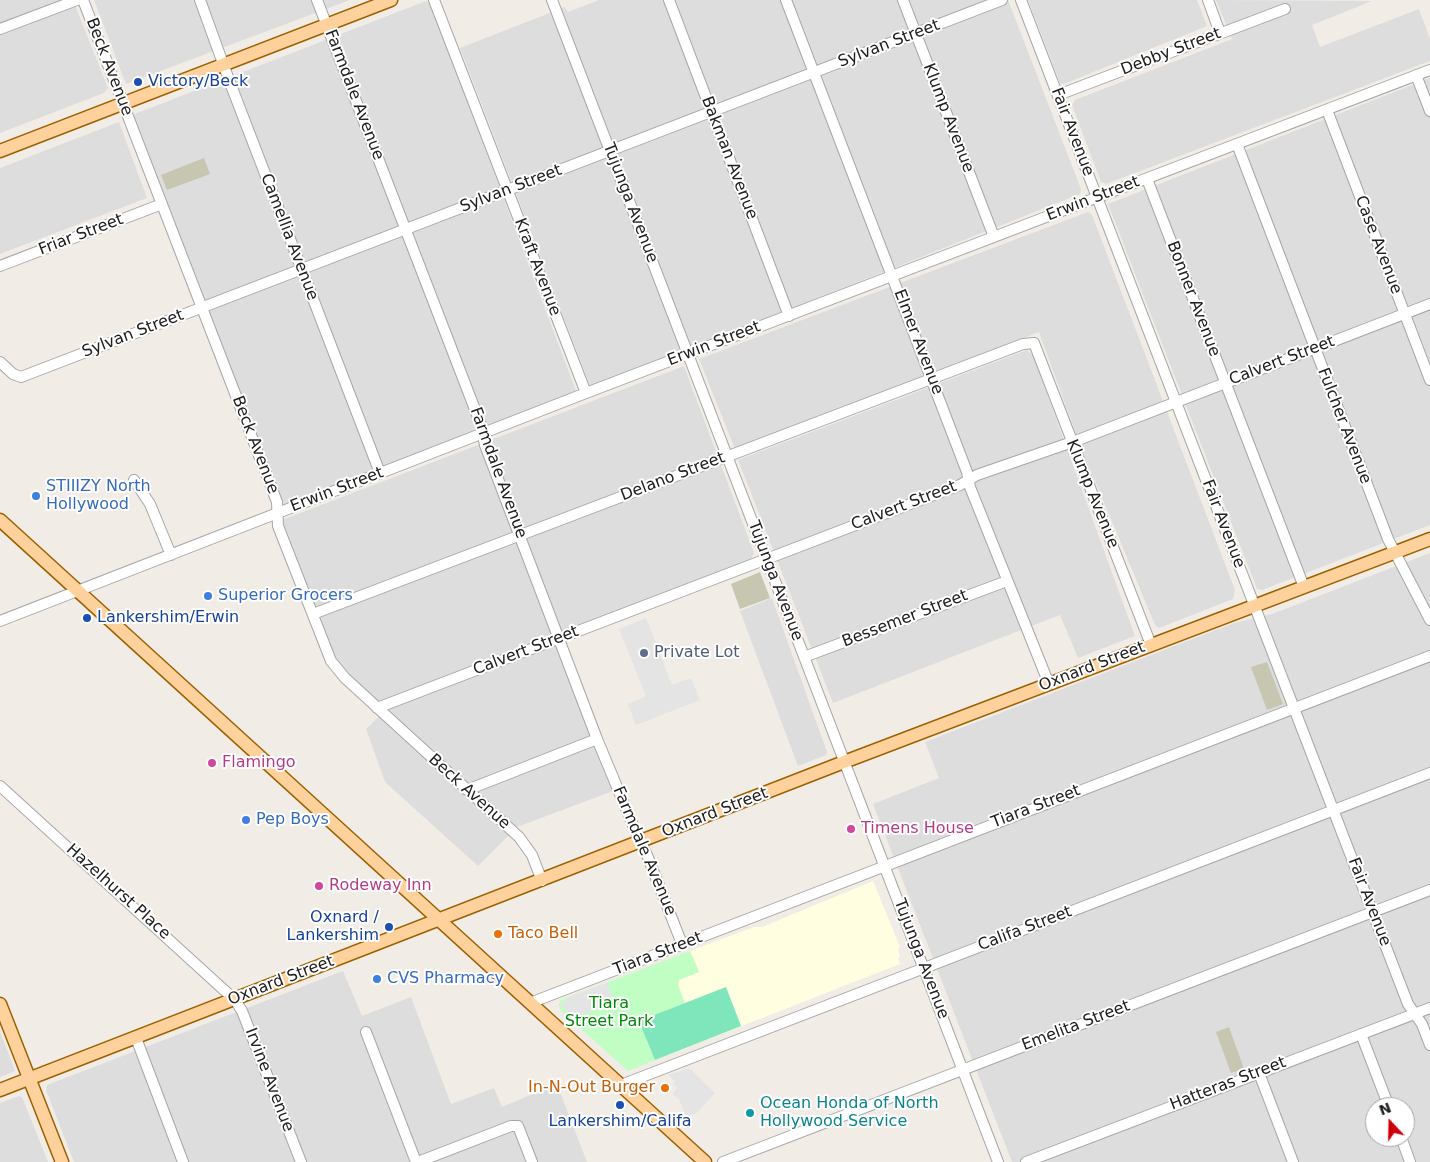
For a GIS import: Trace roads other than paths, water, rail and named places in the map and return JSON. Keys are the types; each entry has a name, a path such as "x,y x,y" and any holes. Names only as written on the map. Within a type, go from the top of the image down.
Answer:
{"main road":[{"path":"0,150 391,0"},
{"path":"0,520 705,1162"},
{"name":"Oxnard Street","path":"0,1090 542,881 844,762 1430,538"},
{"path":"0,1004 62,1162"}],"street":[{"path":"0,30 77,0"},
{"name":"Beck Avenue","path":"83,0 276,502 278,526 331,661 345,678 377,708 519,837 532,855 542,881"},
{"name":"Camellia Avenue","path":"200,0 380,474"},
{"name":"Farmdale Avenue","path":"317,0 597,739 647,855 682,944"},
{"name":"Kraft Avenue","path":"434,0 586,393"},
{"name":"Tujunga Avenue","path":"552,0 998,1162"},
{"name":"Bakman Avenue","path":"669,0 789,316"},
{"name":"Elmer Avenue","path":"786,0 932,378 1007,581 1049,684"},
{"name":"Klump Avenue","path":"903,0 994,237"},
{"name":"Sylvan Street","path":"0,362 13,374 21,377 1002,0"},
{"name":"Fair Avenue","path":"1021,0 1408,1004 1415,1013 1430,1045"},
{"path":"1208,0 1220,33"},
{"name":"Debby Street","path":"1058,95 1285,9"},
{"name":"Erwin Street","path":"0,621 586,393 1430,70"},
{"path":"1416,76 1430,111"},
{"name":"Case Avenue","path":"1327,110 1430,380"},
{"name":"Fulcher Avenue","path":"1237,144 1394,552 1430,620"},
{"name":"Bonner Avenue","path":"1147,179 1304,587"},
{"name":"Friar Street","path":"0,266 162,204"},
{"name":"Calvert Street","path":"377,708 1430,304"},
{"name":"Klump Avenue","path":"1034,343 1151,645"},
{"name":"Delano Street","path":"313,614 932,378 1023,344 1034,343"},
{"path":"134,480 150,504 170,555"},
{"name":"Bessemer Street","path":"804,657 1007,581"},
{"name":"Tiara Street","path":"530,1003 1430,656"},
{"path":"467,790 597,739"},
{"name":"Califa Street","path":"621,1085 1430,773"},
{"name":"Hazelhurst Place","path":"0,786 234,1000"},
{"name":"Emelita Street","path":"723,1162 1430,890"},
{"name":"Irvine Avenue","path":"234,1000 242,1011 301,1162"},
{"name":"Hatteras Street","path":"1026,1162 1430,1008"},
{"path":"366,1032 417,1162 511,1126 518,1126 532,1162"},
{"path":"1361,1034 1385,1097"},
{"path":"136,1038 183,1162"},
{"path":"1259,1073 1293,1162"},
{"path":"1404,1147 1410,1162"}],"place":[{"name":"Victory/Beck","path":"138,82"},
{"name":"STIIIZY North Hollywood","path":"36,496"},
{"name":"Superior Grocers","path":"208,596"},
{"name":"Lankershim/Erwin","path":"87,618"},
{"name":"Private Lot","path":"644,653"},
{"name":"Flamingo","path":"212,763"},
{"name":"Pep Boys","path":"246,820"},
{"name":"Timens House","path":"851,829"},
{"name":"Rodeway Inn","path":"319,886"},
{"name":"Oxnard / Lankershim","path":"389,927"},
{"name":"Taco Bell","path":"498,934"},
{"name":"CVS Pharmacy","path":"377,979"},
{"name":"In-N-Out Burger","path":"665,1088"},
{"name":"Lankershim/Califa","path":"620,1105"},
{"name":"Ocean Honda of North Hollywood Service","path":"750,1113"}],"park label":[{"name":"Tiara Street Park","path":"609,1013"}]}
